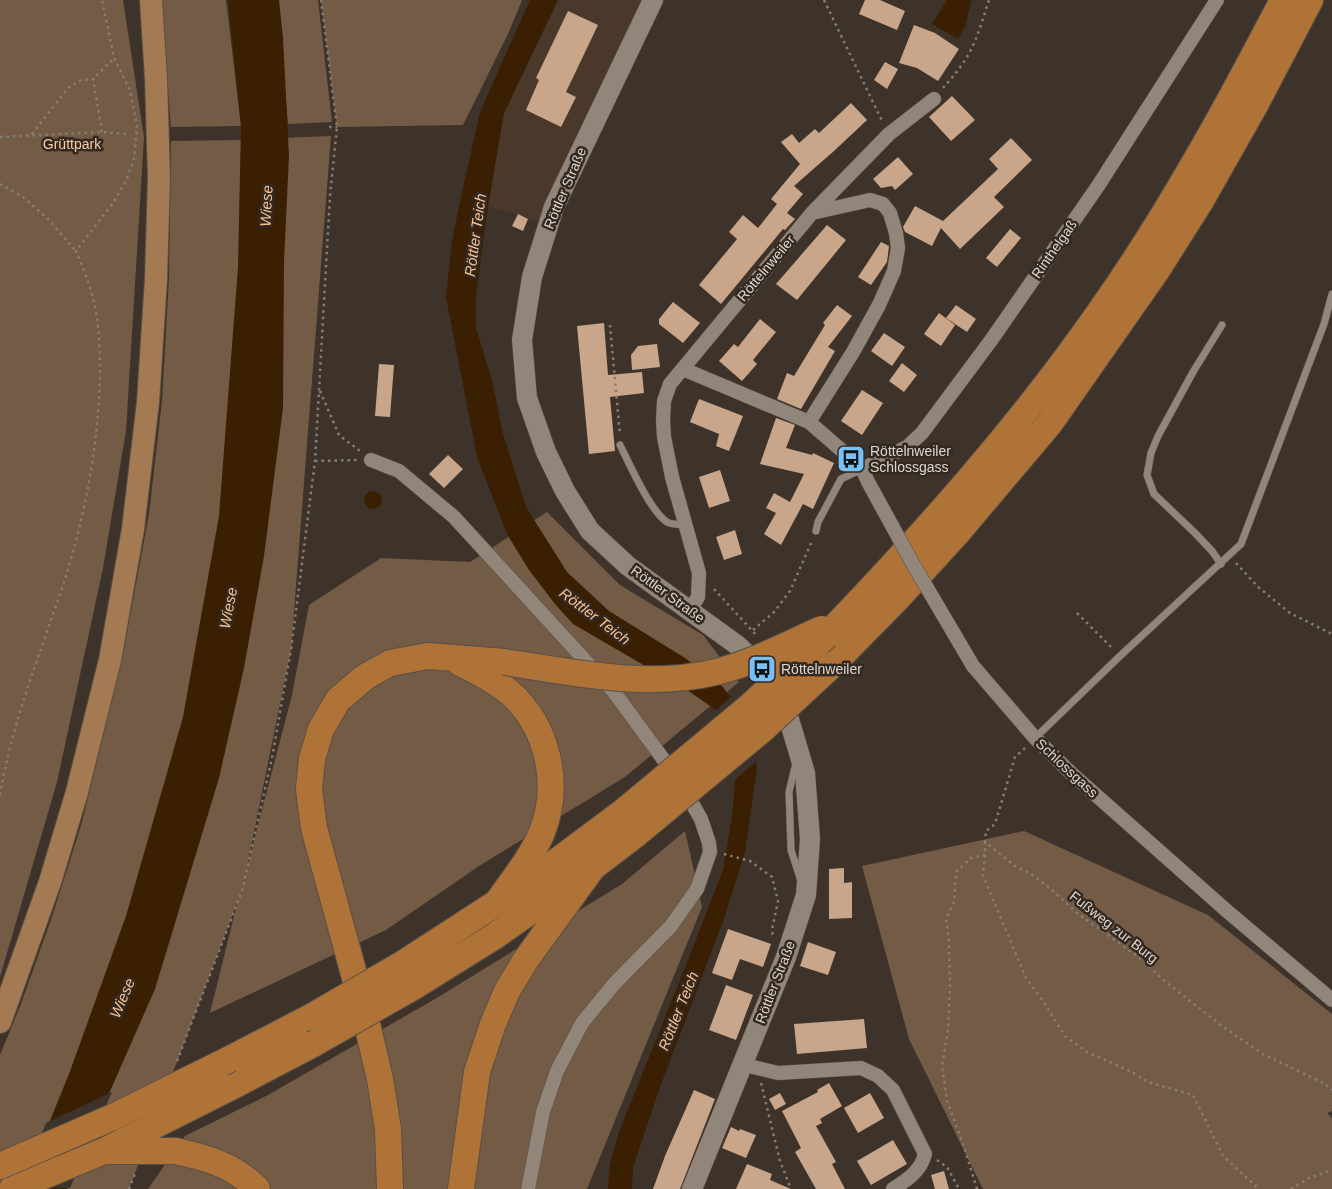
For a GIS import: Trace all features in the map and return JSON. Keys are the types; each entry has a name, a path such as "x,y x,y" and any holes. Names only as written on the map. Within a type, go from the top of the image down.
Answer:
{"highway":[{"path":"12,1189 104,1151 313,1044 408,975 497,903 576,848 623,812 749,707 893,566 951,502 1028,410 1099,313 1176,195 1228,107 1283,0"},
{"path":"0,1166 113,1117 312,1016 495,936 635,835 756,735 832,665 896,601 958,532 1050,423 1157,270 1200,202 1255,105 1310,0"},
{"path":"390,1189 388,1129 380,1079 364,1007 314,828 309,789 312,759 321,729 338,700 365,677 390,663 428,656 504,662 643,680 681,678 716,672 829,629"},
{"path":"452,659 482,674 509,692 524,708 538,728 550,769 548,815 541,833 497,903"},
{"path":"461,1189 477,1072 493,1024 507,992 525,960 593,867"},
{"path":"104,1151 175,1151 199,1156 224,1164 257,1189"}],"main road":[{"path":"0,1022 50,882 76,792 110,660 133,529 148,402 156,270 159,177 151,0"}],"street":[{"name":"Röttler Straße","path":"653,0 554,207 532,276 522,340 527,398 546,452 566,492 590,531 628,566 737,645 773,679 785,706 806,773 810,839 806,895 751,1065 692,1189"},
{"name":"Rinthelgaß","path":"865,475 907,447 922,433 992,339 1098,186 1217,0"},
{"name":"Röttelnweiler","path":"690,610 698,598 699,573 672,477 662,420 664,401 670,384 812,213 889,134 934,99"},
{"path":"809,422 853,352 879,305 894,270 898,248 890,214 883,204 870,200 812,213"},
{"path":"683,369 809,422 865,475"},
{"path":"371,460 399,471 454,518 614,692 666,763 693,805 701,819 709,844 710,852 697,889 671,926 614,984 582,1023 557,1071 543,1112 528,1189"},
{"name":"Schlossgass","path":"865,475 913,564 973,666 1035,738 1227,911 1332,1000"},
{"path":"751,1065 778,1074 861,1068 878,1076 893,1090 925,1154 923,1161 909,1179 893,1189"}],"lane":[{"path":"1035,738 1241,544 1324,324 1332,294"},
{"path":"1221,564 1195,533 1154,494 1147,475 1151,453 1158,436 1193,372 1222,325"},
{"path":"620,445 634,475 652,506 667,522 686,525"},
{"path":"816,531 818,522 840,479 865,475"}],"path":[{"path":"76,251 113,202 126,181 134,159 137,126 130,90 114,58 102,0"},
{"path":"177,1062 242,891 272,758 291,650 315,461 330,196 337,127 321,0"},
{"path":"824,0 889,134"},
{"path":"934,99 964,62 976,38 989,0"},
{"path":"32,135 68,88 81,80 93,79 114,58"},
{"path":"93,79 102,132"},
{"path":"329,127 337,127"},
{"path":"0,137 102,132 126,134"},
{"path":"0,184 23,197 47,218 76,251 90,287 98,326 100,393 92,461 80,524 62,587 20,708 0,795"},
{"path":"610,325 620,445"},
{"path":"320,390 339,435 371,460"},
{"path":"315,461 371,460"},
{"path":"699,573 753,630 774,612 790,591 816,531"},
{"path":"1230,556 1258,587 1290,613 1332,634"},
{"path":"1077,613 1120,656"},
{"path":"1035,738 1015,757 995,824 986,831 983,876 1022,970 1066,1036 1087,1052 1132,1072 1148,1082 1193,1095 1223,1156 1258,1189"},
{"name":"Fußweg zur Burg","path":"986,842 1015,866 1044,884 1077,913 1137,956 1167,983 1222,1026 1263,1054 1325,1084 1332,1090"},
{"path":"722,854 750,861 772,877 778,901 772,930 774,949 786,957"},
{"path":"977,1189 947,1101 942,1066 948,1030 950,986 949,943 946,919 954,902 956,872 970,858 985,855"},
{"path":"751,1065 764,1099 780,1161 791,1189"},
{"path":"925,1154 947,1167 959,1189"},
{"path":"1291,1189 1309,1178 1332,1170"},
{"path":"129,1189 136,1171"}],"shaded area":[{"path":"558,0 653,0 549,224 488,206 504,113"}],"green space":[{"name":"Grüttpark","path":"0,0 123,0 144,137 126,431 103,568 57,782 0,977"},
{"path":"161,0 226,0 241,126 171,127"},
{"path":"277,0 318,0 332,122 288,124"},
{"path":"321,0 522,0 508,34 463,125 337,127"},
{"path":"331,136 291,650 246,871 292,695 309,605 381,558 470,562 547,512 620,585 703,635 739,682 625,777 479,866 386,930 210,1013 238,900 129,1189 0,1189 0,1055 21,1004 53,914 82,822 122,659 149,514 162,401 169,278 171,141"},
{"path":"685,831 702,907 587,1189 148,1189 185,1136 268,1095 435,999 622,884"},
{"path":"1024,831 1208,915 1332,1014 1332,1111 1327,1113 1332,1118 1332,1189 983,1189 909,1039 862,866"}],"water":[{"name":"Wiese","path":"228,0 279,0 283,38 289,156 284,261 283,408 264,556 244,668 219,778 155,989 67,1189 22,1189 69,1074 126,916 183,717 219,516 238,267 241,126"},
{"name":"Röttler Teich","path":"530,0 558,0 504,113 488,206 476,295 476,328 492,380 503,434 526,507 567,572 609,611 685,658 723,687 750,724 757,768 745,852 724,919 660,1087 633,1167 632,1189 608,1189 610,1164 619,1132 723,870 732,816 736,771 732,746 716,710 690,692 573,624 555,604 529,570 507,534 477,457 446,297 452,241 480,112"},
{"path":"947,0 971,0 966,25 958,39 932,24"},
{"path":"373,491 379,494 382,500 379,506 373,509 367,506 364,500 367,494"}],"pier":[{"path":"732,696 752,723 758,760 732,782 733,771 730,747 714,712"},
{"path":"112,1092 70,1188 19,1189 46,1123"}],"building":[{"path":"865,0 880,0 905,11 897,30 859,14"},
{"path":"568,11 598,25 566,92 576,97 561,127 526,110 539,80 536,78"},
{"path":"914,25 935,33 959,49 938,81 917,68 899,63"},
{"path":"885,62 898,69 887,89 874,80"},
{"path":"952,96 975,120 951,141 929,117"},
{"path":"851,103 867,120 794,186 803,194 787,213 795,219 785,230 783,229 721,304 699,285 737,239 729,232 743,215 758,228 777,204 771,199 800,164 781,142 792,134 799,143 815,129 819,133"},
{"path":"1011,138 1032,160 994,197 1004,207 960,249 941,228 932,246 905,232 903,227 915,206 943,221 998,169 989,159"},
{"path":"898,157 913,174 895,190 892,186 881,188 873,179"},
{"path":"518,214 528,219 523,231 512,226"},
{"path":"827,225 846,240 797,300 776,284"},
{"path":"1010,229 1021,238 997,267 986,258"},
{"path":"881,242 889,246 887,262 871,285 858,277"},
{"path":"673,302 700,323 683,343 659,324 659,319"},
{"path":"837,305 852,316 828,347 835,351 801,409 777,399 787,373 794,376 825,325 823,323"},
{"path":"956,305 976,319 967,332 946,318"},
{"path":"939,313 955,325 941,346 924,334"},
{"path":"760,319 776,332 753,360 757,364 742,381 719,361 734,344 738,347"},
{"path":"604,323 608,375 642,372 644,393 610,397 615,451 589,454 577,326"},
{"path":"884,333 905,347 892,366 871,351"},
{"path":"657,344 660,367 632,370 631,355 638,346"},
{"path":"902,363 917,375 904,392 889,381"},
{"path":"379,364 394,365 390,417 375,416"},
{"path":"862,390 883,403 862,435 841,421"},
{"path":"699,399 743,416 729,451 716,446 719,434 690,422"},
{"path":"776,418 795,425 786,448 812,455 813,453 834,463 813,509 803,504 781,545 764,534 776,513 766,508 774,493 790,502 804,474 760,464"},
{"path":"448,455 463,469 444,488 429,474"},
{"path":"720,470 730,501 709,508 699,477"},
{"path":"735,530 742,554 724,560 716,537"},
{"path":"844,868 844,883 852,882 852,918 829,919 829,869"},
{"path":"728,929 771,944 763,967 740,959 732,980 712,973"},
{"path":"808,942 836,952 828,975 800,966"},
{"path":"726,985 753,995 736,1040 709,1030"},
{"path":"864,1019 867,1048 797,1054 794,1024"},
{"path":"829,1083 842,1106 820,1119 822,1123 816,1126 836,1162 832,1164 845,1189 816,1189 795,1152 801,1148 782,1111 818,1092 817,1090"},
{"path":"694,1090 715,1099 680,1189 653,1189 665,1156"},
{"path":"780,1093 786,1104 775,1110 769,1099"},
{"path":"870,1093 884,1118 858,1133 844,1108"},
{"path":"731,1127 756,1135 746,1158 722,1148"},
{"path":"893,1140 907,1164 871,1185 857,1161"},
{"path":"747,1164 772,1174 770,1180 791,1189 736,1189"},
{"path":"944,1171 949,1189 935,1189 931,1175"}],"place":[{"name":"Röttelnweiler Schlossgass","path":"851,459"},
{"name":"Röttelnweiler","path":"762,669"}]}
